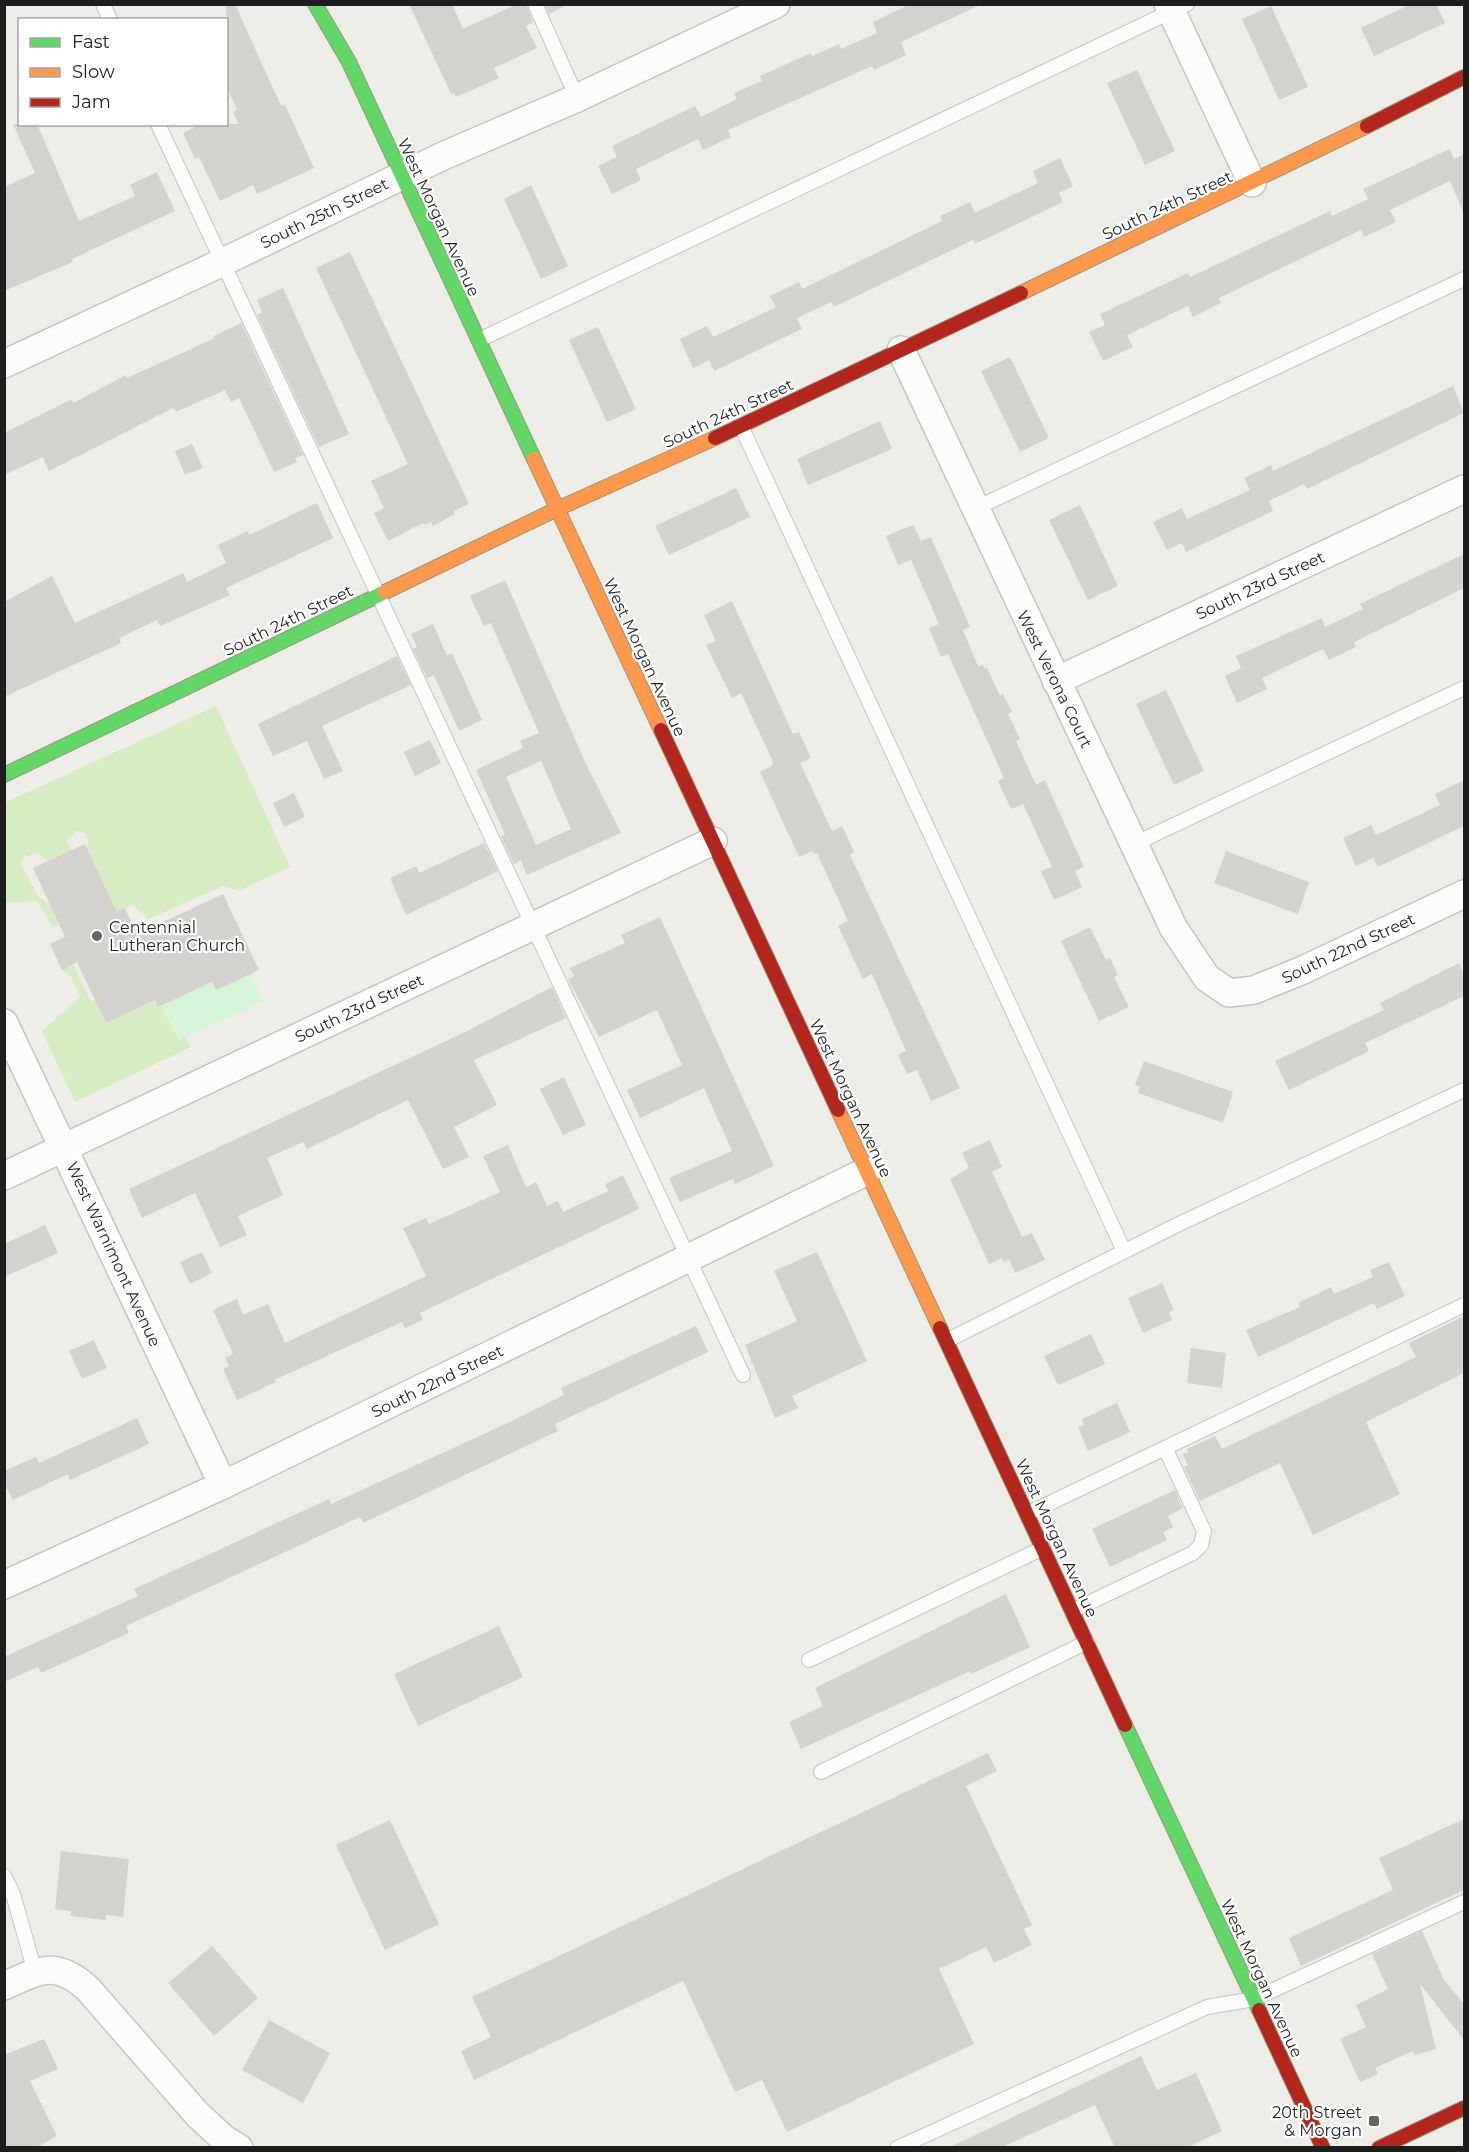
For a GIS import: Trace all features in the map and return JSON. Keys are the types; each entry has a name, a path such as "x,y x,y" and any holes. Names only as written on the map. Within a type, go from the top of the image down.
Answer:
{"street":[{"name":"West Morgan Avenue","path":"315,4 349,62 1323,2148"},
{"name":"West Morgan Avenue","path":"329,4 349,62"},
{"name":"South 25th Street","path":"4,364 221,263 402,175 578,98 776,4"},
{"path":"1175,7 1252,183"},
{"name":"South 24th Street","path":"4,775 558,509 741,426 1252,183 1464,77"},
{"name":"West Verona Court","path":"901,350 974,509 1179,938 1207,978 1229,993"},
{"name":"South 23rd Street","path":"1056,681 1464,489"},
{"name":"South 23rd Street","path":"4,1176 713,841"},
{"name":"South 22nd Street","path":"1229,993 1254,990 1303,970 1464,894"},
{"name":"West Warnimont Avenue","path":"4,1023 223,1485"},
{"name":"South 22nd Street","path":"4,1586 223,1485 867,1171"},
{"path":"4,1986 47,1971 73,1975 89,1990 197,2114 224,2139 239,2148"},
{"path":"1379,2148 1396,2144 1464,2108"}],"lane":[{"path":"103,4 109,18"},
{"path":"535,4 578,98"},
{"path":"478,340 1175,7"},
{"path":"159,126 743,1375"},
{"path":"974,509 1464,279"},
{"path":"741,426 1124,1251"},
{"path":"1134,844 1464,688"},
{"path":"946,1341 1124,1251 1464,1090"},
{"path":"1027,1514 1464,1305"},
{"path":"1072,1611 1147,1577 1193,1553 1201,1545 1204,1531 1165,1448"},
{"path":"809,1660 1043,1548"},
{"path":"821,1772 1087,1642"},
{"path":"4,1876 47,1971"},
{"path":"897,2148 1207,2007 1254,1999 1464,1902"}],"green space":[{"path":"216,706 290,867 238,891 223,886 149,919 133,905 117,912 87,847 88,841 84,833 78,831 67,840 71,851 49,861 36,853 23,858 21,864 38,896 49,903 59,925 52,927 37,901 5,903 4,803"},
{"path":"73,964 91,1002 95,1000 106,1023 155,1000 158,1007 162,1006 179,1040 186,1037 191,1047 75,1102 42,1031 80,997 71,977 62,970"},
{"path":"251,974 264,1001 179,1040 162,1006 212,982 216,990"}],"building":[{"path":"226,4 235,4 281,106 285,105 314,168 257,194 253,185 220,201 199,157 195,159 183,133 198,126 239,124 233,112 237,109 228,90 228,18 226,18"},
{"path":"409,4 452,4 463,29 517,4 526,4 533,22 526,26 537,48 494,68 499,78 456,97 454,93 451,94"},
{"path":"545,4 569,4 549,14"},
{"path":"910,4 982,4 901,42 906,55 874,70 872,66 728,130 731,137 703,150 698,139 636,169 641,180 612,194 598,166 617,157 612,146 695,106 701,117 737,99 734,93 762,81 760,76 811,53 812,56 839,44 841,49 877,33 873,22"},
{"path":"1411,4 1436,4 1445,23 1374,56 1361,28"},
{"path":"1271,6 1308,87 1279,100 1242,19"},
{"path":"1137,70 1175,151 1145,165 1107,83"},
{"path":"13,124 38,126 79,221 135,196 130,185 157,172 175,211 72,259 73,262 4,291 4,187 35,173"},
{"path":"1450,149 1454,159 1464,154 1464,214 1450,181 1390,210 1396,222 1364,237 1361,230 1219,298 1221,303 1193,317 1188,306 1127,335 1133,347 1103,361 1089,332 1105,325 1100,314 1188,273 1190,277 1330,211 1332,216 1368,199 1363,189"},
{"path":"1060,158 1073,186 1059,193 1063,202 975,244 973,240 834,307 831,302 797,318 802,329 714,371 709,360 693,368 680,339 707,326 713,337 776,307 770,296 799,282 802,289 942,221 940,216 970,202 975,213 1038,183 1033,171"},
{"path":"531,185 568,266 541,279 504,199"},
{"path":"350,252 469,504 454,511 455,514 433,526 431,522 424,525 423,523 388,541 374,513 384,508 371,481 408,464 316,268"},
{"path":"283,288 349,434 319,447 257,315 262,312 257,300"},
{"path":"241,323 303,455 295,458 297,462 274,472 239,398 231,402 225,390 176,412 173,408 49,471 43,457 4,475 4,433 72,399 73,403 126,375 127,378 215,338 214,336"},
{"path":"598,327 636,409 607,422 569,340"},
{"path":"1010,357 1049,438 1020,452 981,371"},
{"path":"1453,386 1464,413 1307,489 1304,484 1269,501 1273,511 1186,552 1182,543 1167,550 1153,522 1182,508 1187,519 1250,490 1244,478 1271,465 1273,471"},
{"path":"880,421 892,449 808,485 797,459"},
{"path":"192,444 203,468 185,475 175,451"},
{"path":"736,488 750,517 669,555 655,526"},
{"path":"317,503 333,538 226,588 230,595 160,626 157,620 119,638 121,643 4,697 4,602 52,576 75,623 183,573 187,582 226,563 218,545 248,531 249,535"},
{"path":"1080,505 1118,586 1088,600 1049,520"},
{"path":"913,525 921,541 931,537 970,627 963,630 978,666 983,665 985,669 987,668 1000,696 1003,694 1012,712 1008,714 1020,739 1016,741 1036,785 1045,780 1084,867 1075,871 1082,887 1054,900 1041,871 1052,867 1023,804 1011,809 998,781 1004,778 948,654 941,657 929,628 939,624 911,560 898,565 886,536"},
{"path":"1464,554 1464,588 1354,642 1356,647 1329,660 1323,649 1262,678 1267,689 1237,703 1225,676 1241,668 1236,656 1322,618 1325,627 1363,609 1360,604"},
{"path":"505,580 585,762 621,833 527,875 521,860 514,864 501,836 505,834 476,770 523,748 520,741 539,733 491,623 484,626 470,596","holes":["541,761 571,829 536,845 506,777"]},
{"path":"732,601 793,734 799,732 811,758 800,763 832,831 842,826 854,852 850,855 960,1088 931,1101 917,1070 907,1074 898,1055 906,1051 872,974 863,979 838,926 848,921 817,853 814,854 812,851 799,857 760,772 772,766 773,762 741,693 732,698 706,645 716,641 704,615"},
{"path":"433,624 447,656 452,653 482,720 459,731 434,675 427,678 413,649 417,647 411,634"},
{"path":"397,656 411,685 322,726 343,771 324,779 307,741 273,756 258,724"},
{"path":"1166,690 1204,771 1174,785 1136,704"},
{"path":"430,740 441,763 415,776 404,752"},
{"path":"1464,780 1464,826 1378,867 1373,858 1356,866 1343,838 1371,825 1376,835 1440,805 1435,794"},
{"path":"294,793 305,817 284,827 273,803"},
{"path":"484,843 498,871 406,915 390,878 417,866 419,873"},
{"path":"85,844 117,912 125,908 137,934 223,894 259,970 216,990 212,982 158,1007 155,1000 106,1023 77,962 62,970 50,944 65,937 33,868"},
{"path":"1226,851 1309,882 1298,914 1214,883"},
{"path":"660,917 774,1166 735,1184 733,1179 680,1202 669,1178 732,1151 704,1088 640,1118 627,1090 682,1065 657,1010 599,1037 568,979 574,976 570,968 625,943 621,935"},
{"path":"1090,927 1106,960 1110,958 1118,975 1114,977 1129,1007 1099,1021 1061,941"},
{"path":"1459,963 1464,974 1464,996 1365,1043 1369,1051 1289,1090 1275,1061 1384,1010 1380,1003"},
{"path":"552,987 566,1018 474,1060 497,1105 454,1127 469,1157 443,1169 408,1100 307,1149 303,1142 267,1158 283,1195 238,1216 247,1235 220,1247 195,1193 142,1218 129,1189 461,1034"},
{"path":"1144,1061 1233,1092 1223,1123 1138,1093 1140,1087 1135,1085"},
{"path":"564,1077 586,1125 563,1135 540,1089"},
{"path":"990,1140 1002,1167 992,1172 1022,1237 1032,1233 1045,1260 1015,1273 1009,1259 1004,1262 1002,1258 989,1264 950,1179 969,1168 962,1153"},
{"path":"508,1145 526,1187 536,1182 547,1206 558,1201 563,1212 608,1191 605,1184 623,1175 639,1209 420,1313 423,1320 405,1328 402,1322 274,1380 276,1382 237,1400 223,1369 229,1366 225,1358 233,1354 213,1310 237,1299 243,1315 268,1304 285,1343 426,1276 403,1228 426,1218 429,1224 500,1192 483,1156"},
{"path":"45,1225 58,1253 4,1277 4,1244"},
{"path":"202,1252 212,1273 190,1284 180,1262"},
{"path":"817,1252 867,1361 792,1396 798,1408 775,1418 745,1345 797,1321 774,1271"},
{"path":"1389,1262 1405,1296 1377,1309 1374,1303 1258,1357 1246,1330 1300,1307 1298,1303 1331,1287 1334,1294 1373,1277 1370,1270"},
{"path":"1162,1283 1174,1310 1169,1312 1172,1320 1143,1333 1128,1298"},
{"path":"1464,1316 1464,1373 1366,1422 1400,1494 1313,1535 1280,1463 1200,1501 1184,1467 1188,1465 1183,1454 1188,1452 1187,1449 1215,1436 1222,1449 1416,1357 1409,1343"},
{"path":"696,1326 708,1352 555,1424 558,1431 363,1523 360,1517 126,1626 129,1633 41,1673 38,1667 4,1682 4,1657 138,1596 134,1589 329,1499 331,1504 512,1421 564,1395 561,1388"},
{"path":"1091,1334 1105,1364 1058,1385 1044,1356"},
{"path":"94,1340 107,1368 82,1379 69,1351"},
{"path":"1191,1348 1226,1353 1222,1388 1187,1383"},
{"path":"1117,1403 1130,1432 1088,1451 1078,1427 1084,1425 1082,1419"},
{"path":"137,1418 149,1444 70,1480 68,1474 13,1500 4,1483 4,1471 36,1457 39,1463"},
{"path":"1175,1490 1183,1508 1168,1516 1173,1527 1163,1532 1167,1540 1110,1567 1092,1529"},
{"path":"1006,1594 1030,1647 971,1674 970,1671 801,1749 789,1722 823,1706 815,1688"},
{"path":"499,1626 523,1677 418,1726 394,1674"},
{"path":"988,1753 997,1771 966,1786 1032,1925 1024,1929 1032,1945 994,1963 986,1947 939,1969 974,2044 787,2132 762,2080 735,2092 683,1981 474,2080 461,2051 491,2037 472,1997"},
{"path":"1464,1819 1464,1890 1301,1966 1289,1938 1393,1890 1379,1858"},
{"path":"390,1820 439,1924 385,1950 336,1845"},
{"path":"61,1851 129,1859 123,1917 106,1915 106,1920 71,1916 71,1911 55,1909"},
{"path":"1422,1931 1444,1980 1464,2004 1464,2040 1420,1984 1436,2049 1415,2055 1413,2051 1375,2068 1378,2074 1360,2082 1340,2039 1366,2027 1356,2005 1388,1989 1372,1954"},
{"path":"212,1946 258,1998 214,2036 168,1983"},
{"path":"269,2020 330,2053 303,2103 242,2070"},
{"path":"44,2039 58,2069 30,2081 57,2136 35,2148 4,2148 4,2055"},
{"path":"1141,2056 1157,2090 1196,2073 1222,2131 1186,2148 1115,2148 1095,2105 1000,2148 948,2148"}],"traffic: fast":[{"path":"315,4 349,62 534,459"},
{"path":"4,775 385,592"},
{"path":"1125,1725 1259,2010"}],"traffic: slow":[{"path":"1021,293 1367,126"},
{"path":"385,592 557,509 715,438"},
{"path":"534,459 661,730"},
{"path":"838,1110 940,1328"}],"traffic: jam":[{"path":"1367,126 1464,77"},
{"path":"715,438 1021,293"},
{"path":"661,730 838,1110"},
{"path":"940,1328 1125,1725"},
{"path":"1259,2010 1323,2148"},
{"path":"1379,2148 1464,2108"}],"place":[{"name":"Centennial Lutheran Church","path":"97,936"},
{"name":"20th Street & Morgan","path":"1374,2121"}]}
